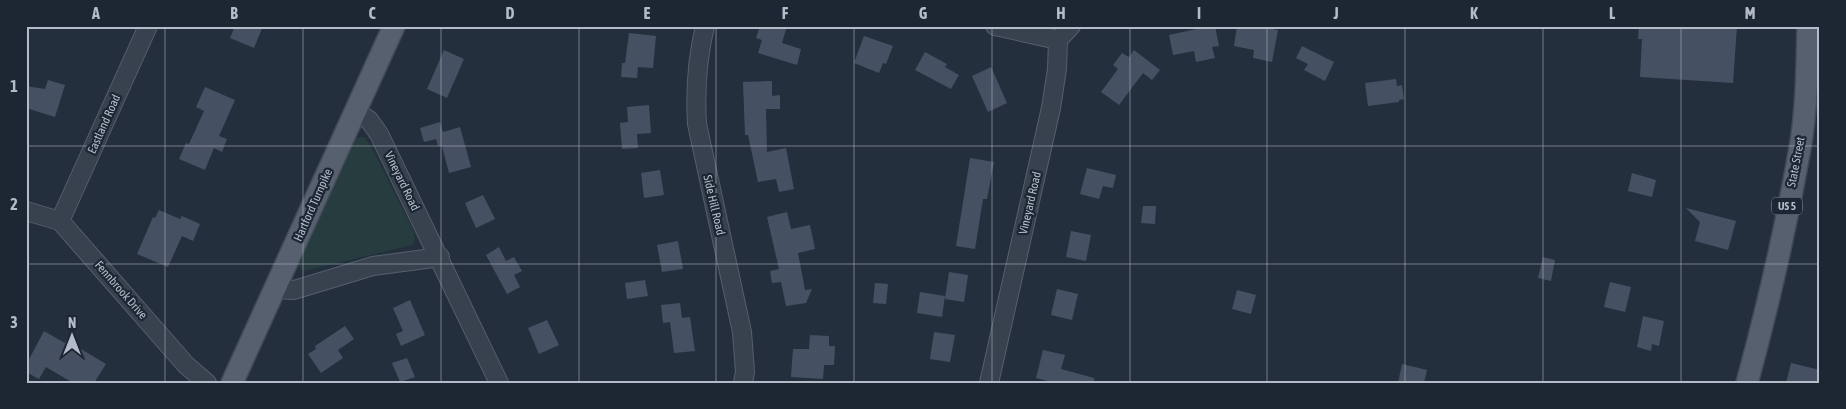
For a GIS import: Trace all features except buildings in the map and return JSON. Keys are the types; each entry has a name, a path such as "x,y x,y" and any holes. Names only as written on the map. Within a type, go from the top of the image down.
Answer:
{"main road":[{"name":"Hartford Turnpike","path":"232,383 394,26"},
{"name":"State Street","path":"1747,383 1759,337 1800,147 1805,97 1808,26"}],"street":[{"name":"Eastland Road","path":"60,221 148,26"},
{"name":"Side Hill Road","path":"706,26 697,61 697,124 742,332 745,372 743,383"},
{"path":"995,26 1058,40 1072,26"},
{"name":"Vineyard Road","path":"989,383 1051,108 1057,69 1058,40"},
{"name":"Vineyard Road","path":"356,110 369,120 379,134 440,257 499,383"},
{"path":"26,211 60,221"},
{"name":"Fennbrook Drive","path":"60,221 186,365 207,383"},
{"path":"275,289 294,290 372,266 440,257"}],"green space":[{"path":"365,137 375,154 414,232 415,242 412,245 304,271 300,269 299,263 349,149 355,139"}]}
